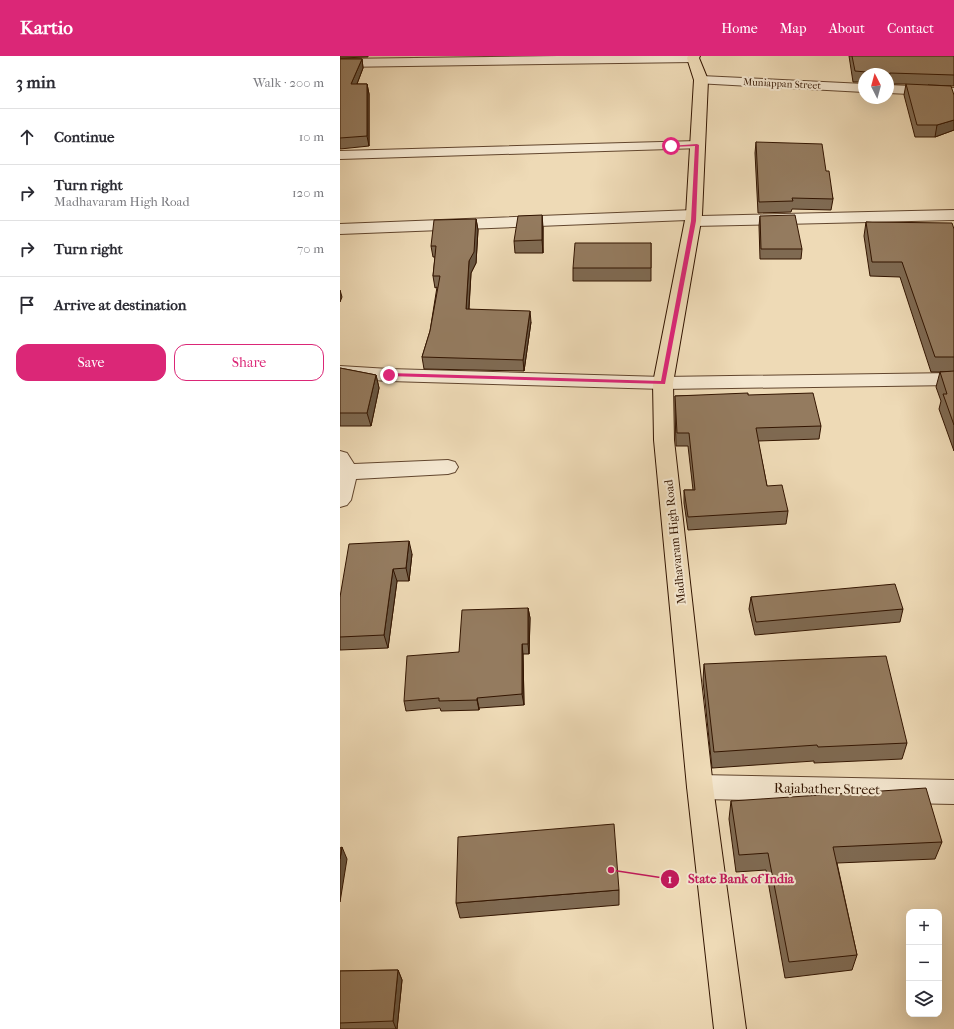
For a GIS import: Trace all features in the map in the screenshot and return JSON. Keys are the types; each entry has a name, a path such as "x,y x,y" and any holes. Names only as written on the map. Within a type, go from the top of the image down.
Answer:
{"main road":[{"name":"Madhavaram High Road","path":"694,57 701,80 694,218 663,383 664,440 700,787 730,1029"}],"street":[{"path":"340,64 674,60 694,57"},
{"name":"Muniappan Street","path":"701,80 858,88"},
{"path":"894,89 954,92"},
{"path":"340,155 697,145"},
{"path":"340,229 694,218 954,215"},
{"path":"340,372 389,375 663,383 954,378"},
{"path":"340,500 343,465 448,467"},
{"name":"Rajabather Street","path":"700,787 954,792"}],"building":[{"path":"852,56 954,56 954,75 894,73 894,68 858,68 858,71 855,71"},
{"path":"340,59 362,59 351,84 367,84 367,136 340,138"},
{"path":"906,84 951,86 954,95 954,120 937,125 917,125"},
{"path":"756,142 822,144 826,171 829,171 833,199 792,198 793,201 759,202"},
{"path":"542,215 542,240 514,241 518,216"},
{"path":"795,215 802,249 761,249 760,216"},
{"path":"476,219 474,252 469,261 466,309 530,311 523,360 422,357 430,331 440,276 433,276 436,246 431,246 434,220"},
{"path":"866,222 952,223 954,229 954,357 935,357 902,262 872,262"},
{"path":"575,243 651,243 651,268 573,268"},
{"path":"340,368 376,375 367,413 340,413"},
{"path":"954,371 954,425 943,394 947,394 940,372"},
{"path":"748,393 748,395 813,393 821,426 756,428 767,486 782,485 788,511 688,517 684,490 695,490 689,433 677,433 675,396"},
{"path":"409,541 406,568 393,569 384,635 340,637 340,597 349,544"},
{"path":"895,584 903,609 756,622 751,597"},
{"path":"528,608 528,644 522,644 522,694 477,698 477,700 439,701 439,698 404,701 407,656 459,652 462,610"},
{"path":"886,656 907,743 818,747 817,745 714,752 704,664"},
{"path":"926,788 942,842 833,847 857,955 789,962 768,853 739,855 731,801"},
{"path":"614,824 619,890 456,903 458,837"},
{"path":"342,847 340,859 340,848"},
{"path":"398,970 393,1021 340,1023 340,971"}],"place":[{"name":"State Bank of India","path":"611,870"}],"route":[{"path":"389,375 663,383 694,221 697,145 671,146"}]}
